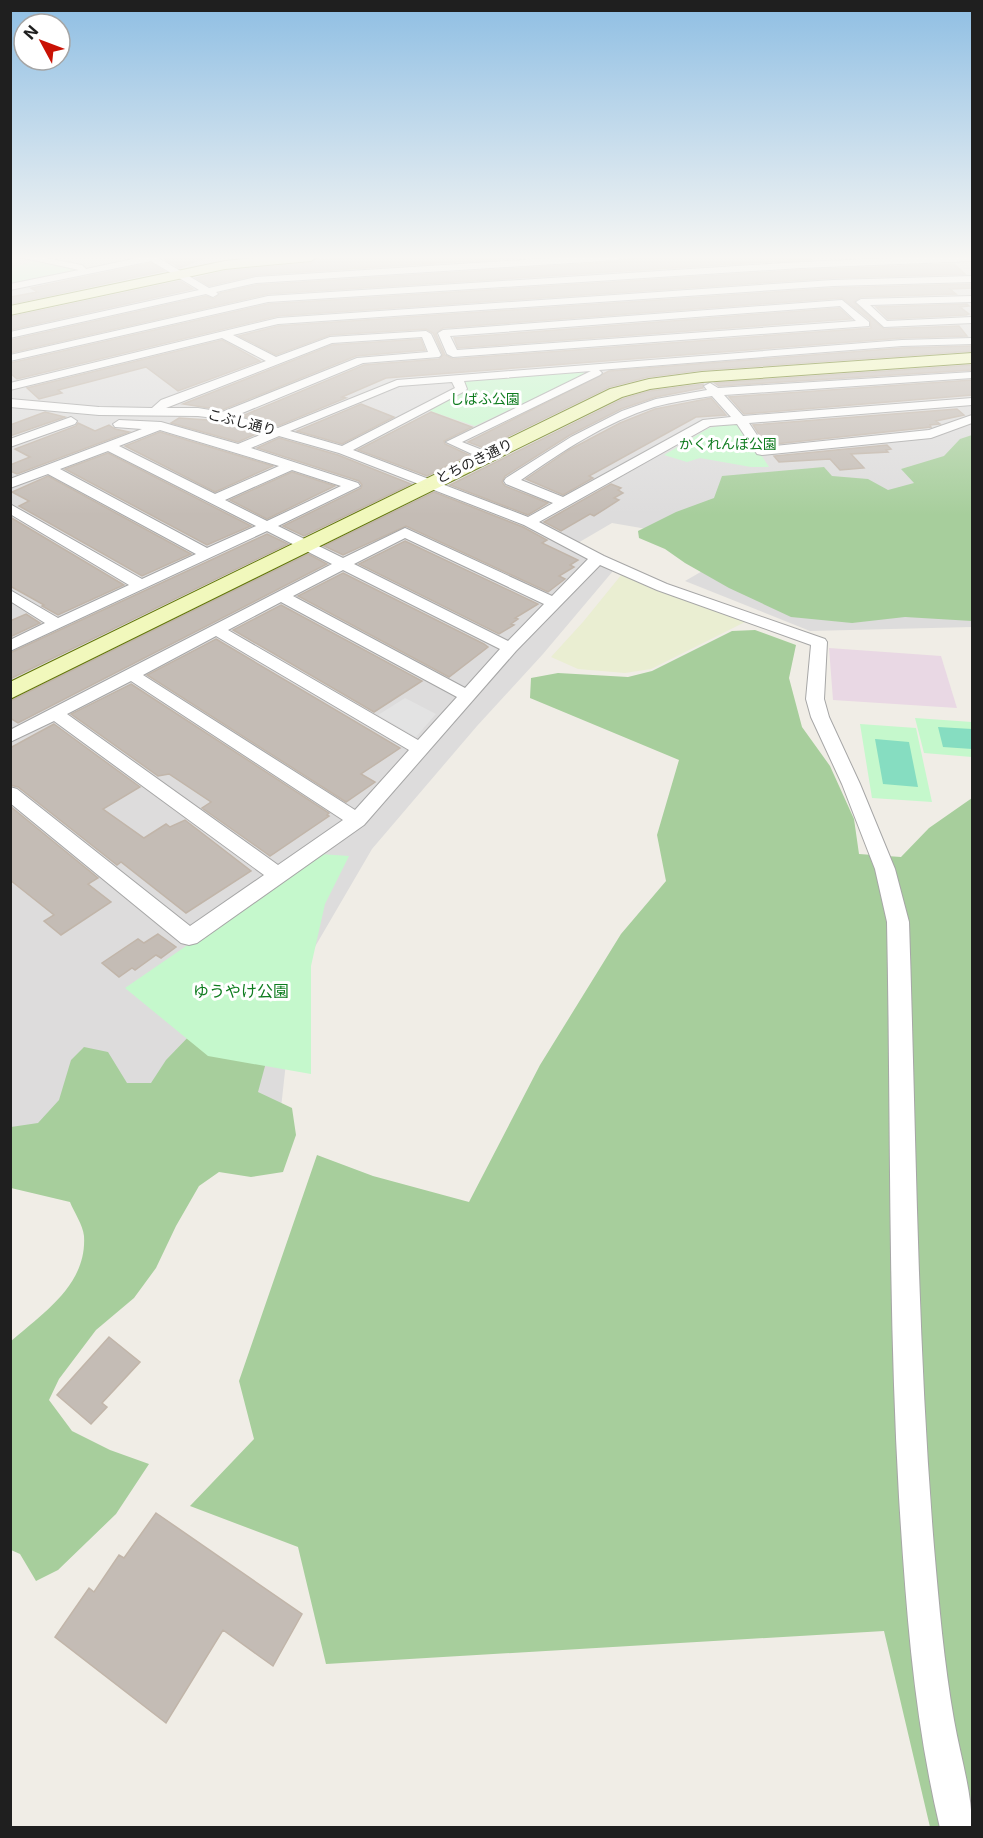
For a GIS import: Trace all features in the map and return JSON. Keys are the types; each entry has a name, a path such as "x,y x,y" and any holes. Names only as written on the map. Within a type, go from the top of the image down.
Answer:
{"street":[{"path":"25,343 51,363"},
{"path":"10,387 51,363 136,343"},
{"path":"10,358 51,363 170,343"},
{"path":"239,343 275,361"},
{"path":"156,410 165,403 323,343"},
{"path":"223,416 362,360 435,355 430,343"},
{"path":"448,343 453,354 605,343"},
{"path":"673,343 741,421 762,451 931,434 972,418 958,402"},
{"path":"239,448 397,384 904,343"},
{"name":"とちのき通り","path":"10,692 616,393 650,384 702,377 972,358"},
{"path":"485,456 452,442 607,368"},
{"path":"563,502 511,481 537,463 644,407 680,397 715,392 972,375"},
{"path":"343,450 461,389 458,379"},
{"path":"529,522 707,423 972,401"},
{"name":"こぶし通り","path":"10,403 99,411 156,410 223,416 279,431 343,450 529,522 599,559 662,587 819,642 814,699 885,869 898,922 908,1425 926,1658 947,1784 959,1827"},
{"path":"10,415 161,426 239,448 353,486 10,645"},
{"path":"10,443 71,421"},
{"path":"10,484 161,426"},
{"path":"108,446 510,648"},
{"path":"213,500 292,465"},
{"path":"49,470 207,554"},
{"path":"10,508 141,585"},
{"path":"10,737 405,532 553,602"},
{"path":"10,793 189,937 357,820 510,648 591,564 599,559"},
{"path":"10,594 57,624"},
{"path":"281,596 467,696"},
{"path":"217,630 420,749"},
{"path":"131,674 357,820"},
{"path":"55,714 278,874"}],"shaded area":[{"path":"10,343 972,343 972,627 810,631 685,581 746,546 612,523 571,547 613,571 372,849 295,981 280,1117 11,1155"},
{"path":"829,648 941,656 957,708 833,700"},
{"path":"405,698 436,714 416,737 378,715"}],"green space":[{"name":"しばふ公園","path":"581,371 586,374 475,426 427,410 468,380"},
{"name":"かくれんぼ公園","path":"730,423 742,426 769,467 751,467 700,458 687,462 664,455 709,428"},
{"path":"972,435 972,621 905,617 852,623 791,617 729,588 665,549 639,538 638,531 676,512 714,498 722,476 824,467 832,476 868,479 888,490 914,483 901,469 944,456 960,439"},
{"path":"622,574 652,589 747,621 651,669 625,673 578,669 551,657"},
{"path":"755,630 796,645 789,678 802,727 830,766 854,819 859,854 901,857 929,828 972,798 972,1827 930,1827 884,1631 326,1664 298,1547 190,1506 254,1439 239,1381 317,1155 373,1176 469,1202 540,1065 621,934 666,881 657,835 679,760 530,698 531,678 558,673 628,677 652,671 732,631"},
{"path":"915,718 972,722 972,757 924,753"},
{"path":"860,724 916,728 932,802 872,798"},
{"path":"938,727 972,729 972,749 943,747"},
{"path":"875,739 909,742 918,787 883,784"},
{"name":"ゆうやけ公園","path":"320,854 349,856 325,904 311,966 311,1074 208,1056 125,988"},
{"path":"194,1031 268,1055 258,1092 292,1108 296,1135 283,1172 251,1177 219,1172 199,1186 156,1268 134,1298 96,1330 59,1379 49,1400 72,1431 110,1450 149,1464 116,1514 58,1570 36,1581 20,1554 11,1550 10,1342 49,1309 71,1283 83,1253 84,1236 70,1202 11,1188 11,1127 38,1123 59,1100 71,1060 84,1047 108,1052 127,1083 151,1083 166,1060"}],"building":[{"path":"10,343 55,343 10,353"},
{"path":"98,343 167,343 17,379 10,373 10,363"},
{"path":"211,343 227,343 260,361 178,391 146,367 58,390 62,393 39,399 27,388"},
{"path":"252,343 309,343 276,355"},
{"path":"422,343 425,350 356,356 222,410 183,404 332,345"},
{"path":"437,343 440,343 445,355 453,359 672,343 840,343 386,378 342,397 346,398 278,426 242,416 364,365 439,359 443,355"},
{"path":"456,343 529,343 458,348"},
{"path":"972,346 972,351 702,370 648,377 609,387 484,448 468,442 609,371 902,348"},
{"path":"972,365 972,370 719,386 715,383"},
{"path":"972,380 972,395 744,414 729,397"},
{"path":"703,384 703,388 656,397 621,409 570,435 505,476 502,482 505,486 548,503 528,515 450,485 623,399 650,391"},
{"path":"711,398 726,415 696,417 589,476 593,478 563,495 526,479 569,450 620,423 655,409"},
{"path":"361,404 394,417 342,444 297,431"},
{"path":"957,409 964,415 936,421 940,424 930,425 931,427 766,445 753,425"},
{"path":"45,412 65,417 10,436 10,425"},
{"path":"431,412 472,427 444,441 445,444 469,455 427,476 358,450"},
{"path":"179,418 222,421 260,432 238,442 171,423"},
{"path":"78,423 95,431 109,425 129,432 17,474 10,471 10,465 30,457 15,449 76,426"},
{"path":"160,432 273,466 215,492 125,446"},
{"path":"279,438 338,455 411,484 304,536 283,526 361,488 362,485 359,481 257,448"},
{"path":"887,445 891,449 886,450 888,452 851,454 864,468 840,470 830,459 779,462 774,456"},
{"path":"108,453 251,526 207,545 65,469"},
{"path":"292,472 335,486 267,519 230,500"},
{"path":"48,476 191,554 142,576 19,506 29,501 12,492"},
{"path":"611,484 621,488 618,490 623,493 614,498 619,500 594,516 590,514 561,531 544,522"},
{"path":"434,492 523,527 547,540 542,543 578,560 570,565 574,567 559,576 565,579 548,592 406,526 343,555 324,546"},
{"path":"10,517 124,585 58,615 42,606 44,605 10,586"},
{"path":"267,534 288,544 10,679 10,653"},
{"path":"405,541 538,604 515,618 518,619 511,624 514,625 499,634 359,564"},
{"path":"308,554 327,564 18,723 10,718 10,701"},
{"path":"343,573 488,647 449,677 298,596"},
{"path":"281,605 422,681 374,712 233,630"},
{"path":"26,614 40,623 10,637 10,621"},
{"path":"216,639 400,748 361,774 375,782 346,802 147,675"},
{"path":"131,684 329,813 327,815 329,816 270,856 202,808 211,802 169,774 158,776 71,714"},
{"path":"54,724 140,787 103,809 144,838 166,824 170,827 185,820 251,871 186,913 121,862 117,865 18,787 10,785 10,748"},
{"path":"10,806 98,878 88,884 111,902 61,935 44,921 54,915 10,880"},
{"path":"158,934 176,947 161,958 156,955 135,970 132,968 119,977 102,963 138,939 144,943"},
{"path":"109,1337 140,1362 102,1403 107,1407 91,1424 57,1395"},
{"path":"156,1513 302,1614 273,1666 223,1630 166,1723 55,1637 89,1588 94,1592 119,1555 124,1558"}]}
